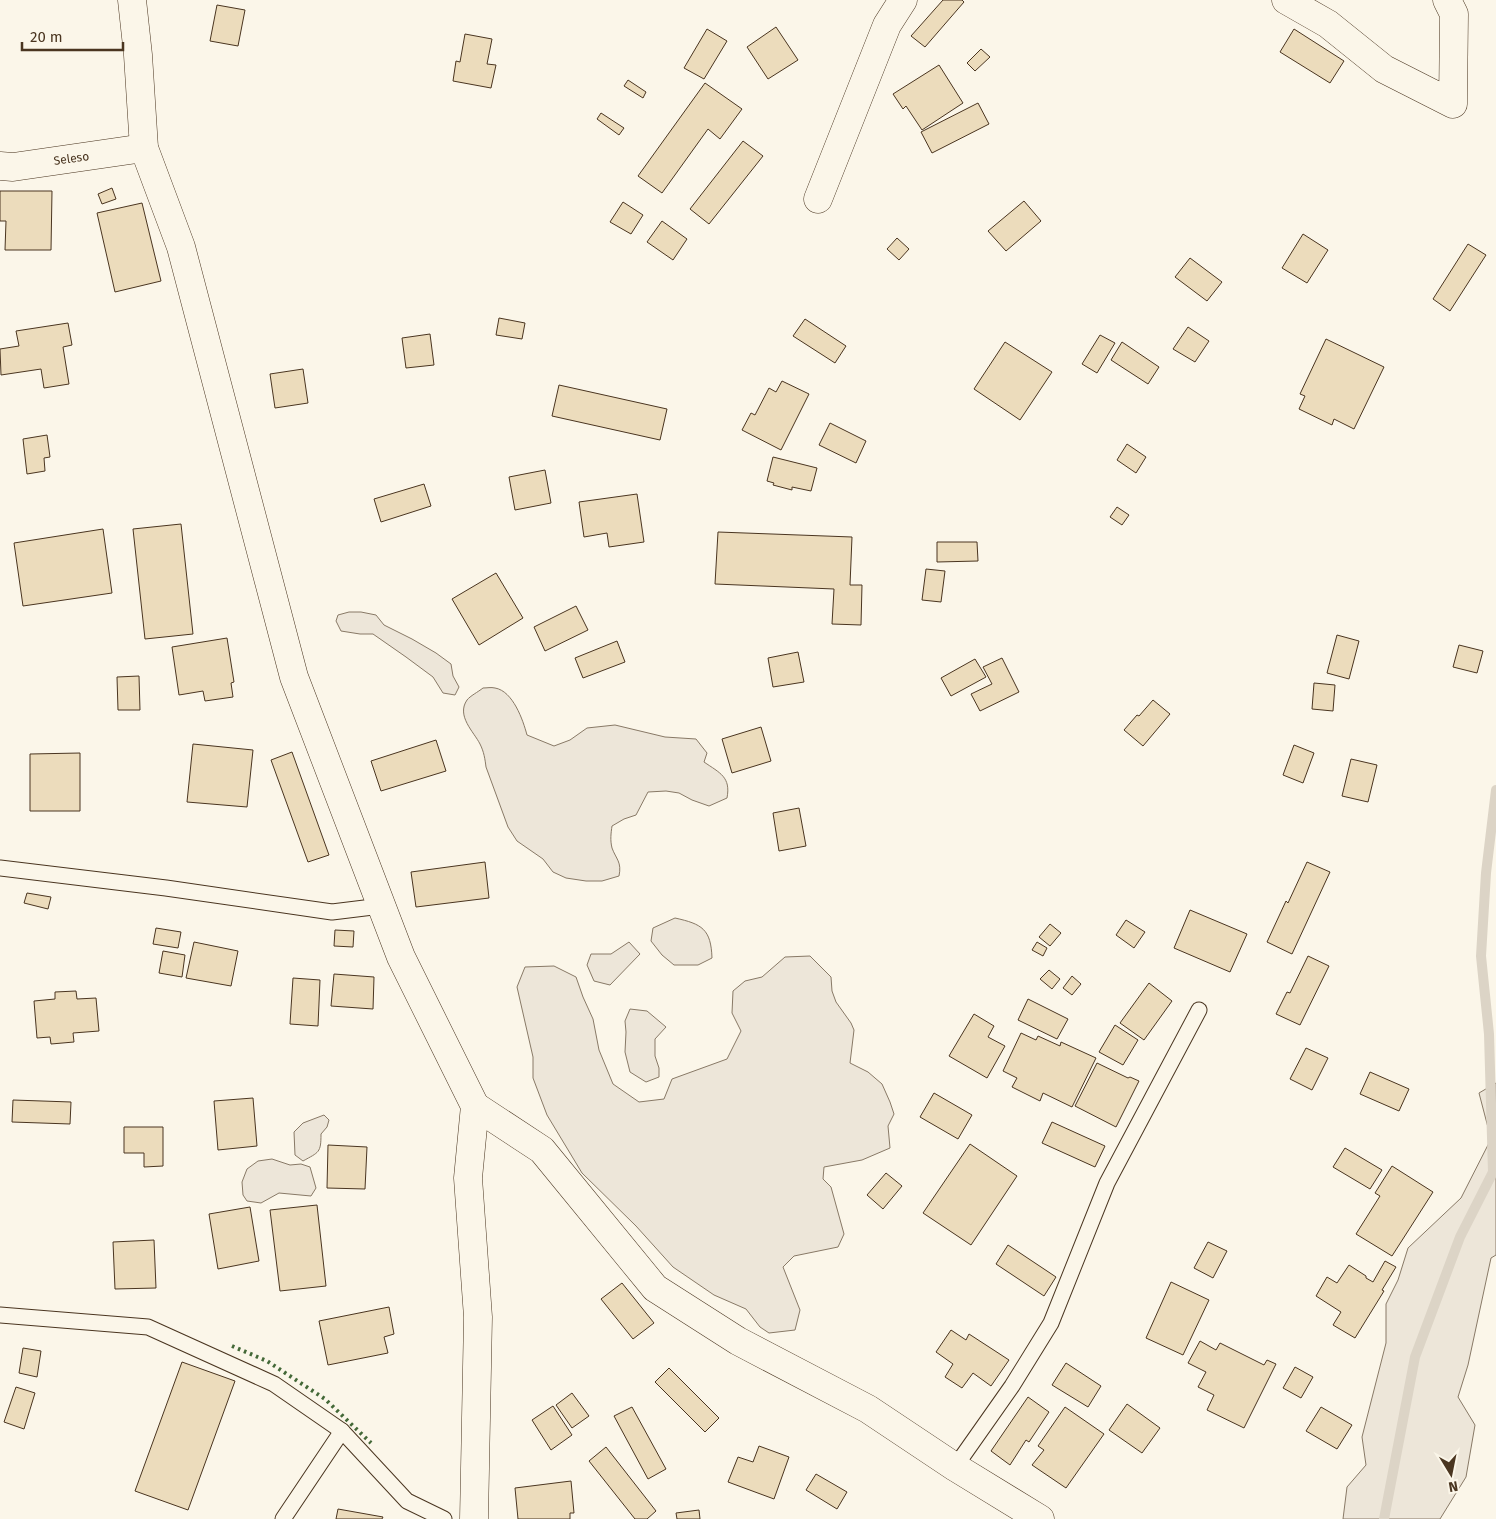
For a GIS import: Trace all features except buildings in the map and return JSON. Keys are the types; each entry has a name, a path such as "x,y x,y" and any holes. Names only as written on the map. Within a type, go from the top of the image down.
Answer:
{"street":[{"path":"132,0 144,148 181,247 294,677 401,958 475,1106 542,1150 655,1288 738,1341 868,1408 955,1467 1040,1519"},
{"path":"818,199 888,25 903,0"},
{"path":"1286,0 1328,24 1384,69 1453,104 1454,14 1447,0"},
{"name":"Seleso","path":"0,166 13,167 144,148"},
{"path":"474,1519 478,1317 468,1178 475,1106"}],"lane":[{"path":"0,868 166,888 332,912 382,906"},
{"path":"955,1467 1012,1386 1051,1323 1107,1183 1199,1010"},
{"path":"0,1315 148,1327 274,1384 342,1431 407,1501 444,1519"},
{"path":"283,1519 342,1431"}],"shaded area":[{"path":"349,612 376,615 384,625 412,639 451,664 453,676 459,687 455,695 443,693 433,677 373,634 341,631 336,621 338,615"},
{"path":"483,688 495,688 507,694 520,714 527,735 554,746 570,740 587,728 615,725 665,737 696,739 707,753 704,762 726,780 727,798 709,806 679,793 666,791 648,792 636,815 612,826 611,845 619,864 619,876 602,881 566,878 553,872 543,859 517,841 508,827 486,767 480,744 465,718 464,706 467,700"},
{"path":"675,918 692,923 703,929 710,940 712,958 698,965 674,965 662,955 651,941 653,928"},
{"path":"629,942 640,954 610,985 594,981 587,965 591,954 611,954"},
{"path":"810,956 831,977 832,991 836,1002 854,1030 850,1063 868,1072 882,1084 894,1114 888,1126 890,1148 862,1160 824,1167 823,1179 831,1187 844,1234 838,1247 794,1256 783,1267 800,1310 795,1330 769,1333 760,1327 746,1309 714,1295 673,1267 636,1226 582,1173 547,1115 533,1078 533,1057 517,987 525,967 554,966 576,977 593,1019 599,1050 613,1084 639,1102 664,1099 672,1079 727,1059 741,1031 732,1013 733,991 745,981 762,977 785,957"},
{"path":"630,1009 647,1011 666,1027 655,1039 655,1056 659,1068 659,1077 646,1082 630,1072 625,1052 625,1021"},
{"path":"1496,1083 1496,1255 1491,1258 1468,1365 1458,1397 1475,1425 1466,1477 1440,1519 1343,1519 1347,1487 1366,1465 1362,1437 1386,1343 1386,1304 1398,1280 1408,1248 1461,1198 1491,1139 1479,1093"},
{"path":"324,1115 329,1120 327,1127 321,1134 320,1149 316,1154 303,1161 295,1155 294,1132 303,1123"},
{"path":"272,1159 290,1165 301,1164 310,1167 316,1188 311,1196 279,1193 261,1203 247,1201 243,1195 242,1182 247,1169 258,1161"}],"waterway":[{"path":"1384,1519 1415,1357 1460,1237 1493,1172 1489,1034 1481,956 1486,873 1496,790"}],"hedge":[{"path":"232,1346 267,1361 325,1399 371,1443"}]}
